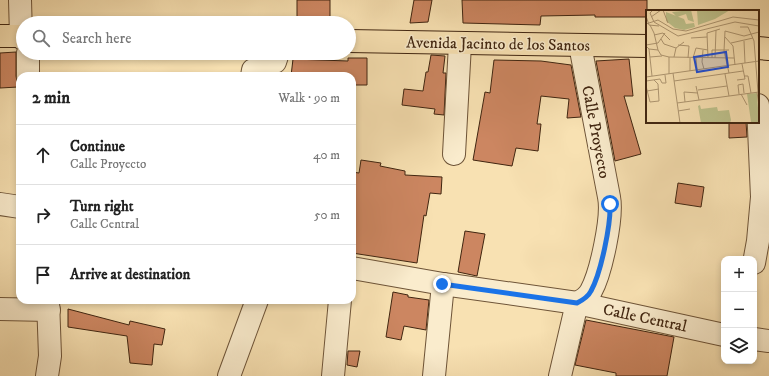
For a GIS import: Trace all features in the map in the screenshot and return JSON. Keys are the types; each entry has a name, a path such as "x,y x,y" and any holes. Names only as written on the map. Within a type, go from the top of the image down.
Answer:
{"main road":[{"name":"Avenida Jacinto de los Santos","path":"356,41 646,46"},
{"path":"759,48 769,49"}],"street":[{"path":"20,0 20,16"},
{"path":"454,154 460,44"},
{"name":"Calle Proyecto","path":"577,303 587,297 594,285 605,242 610,207 580,45"},
{"path":"24,60 27,72"},
{"path":"253,72 253,70 274,62 275,60"},
{"path":"755,256 762,197 759,123"},
{"path":"0,204 16,206"},
{"name":"Calle Central","path":"356,269 442,284 577,303 721,334"},
{"path":"434,376 442,284"},
{"path":"560,376 577,303"},
{"path":"229,376 256,304"},
{"path":"333,376 340,304"},
{"path":"0,309 48,305 50,356 47,376"},
{"path":"757,339 769,341"}],"building":[{"path":"297,0 330,0 330,16 297,16"},
{"path":"414,0 432,0 428,22 410,23"},
{"path":"462,0 647,0 646,17 595,17 595,15 541,16 540,25 463,23"},
{"path":"16,52 16,87 0,88 0,53"},
{"path":"431,55 445,56 443,73 446,73 444,115 434,114 435,109 402,105 404,89 423,91"},
{"path":"356,58 367,58 367,85 356,85 356,72 291,72 293,60 356,60"},
{"path":"629,59 633,96 624,96 641,154 615,161 596,61"},
{"path":"494,60 541,61 571,65 581,117 567,118 569,99 541,96 537,124 541,124 538,151 516,148 512,166 473,160 485,92 490,93"},
{"path":"729,123 746,123 747,137 729,138"},
{"path":"361,160 381,163 380,166 405,171 405,175 442,177 441,194 430,193 426,216 424,215 417,263 356,254 356,173 359,173"},
{"path":"678,183 704,187 701,207 675,203"},
{"path":"465,231 485,234 477,276 458,272"},
{"path":"393,292 408,295 408,297 429,300 426,330 404,326 401,340 386,337"},
{"path":"68,309 129,325 130,321 165,329 162,345 154,344 152,365 130,363 127,336 68,327"},
{"path":"586,320 674,337 667,376 616,376 616,373 575,365"},
{"path":"348,351 360,351 357,367 347,365"}],"route":[{"path":"442,284 577,303 582,301 591,292 594,285 604,248 610,213 610,204"}]}
